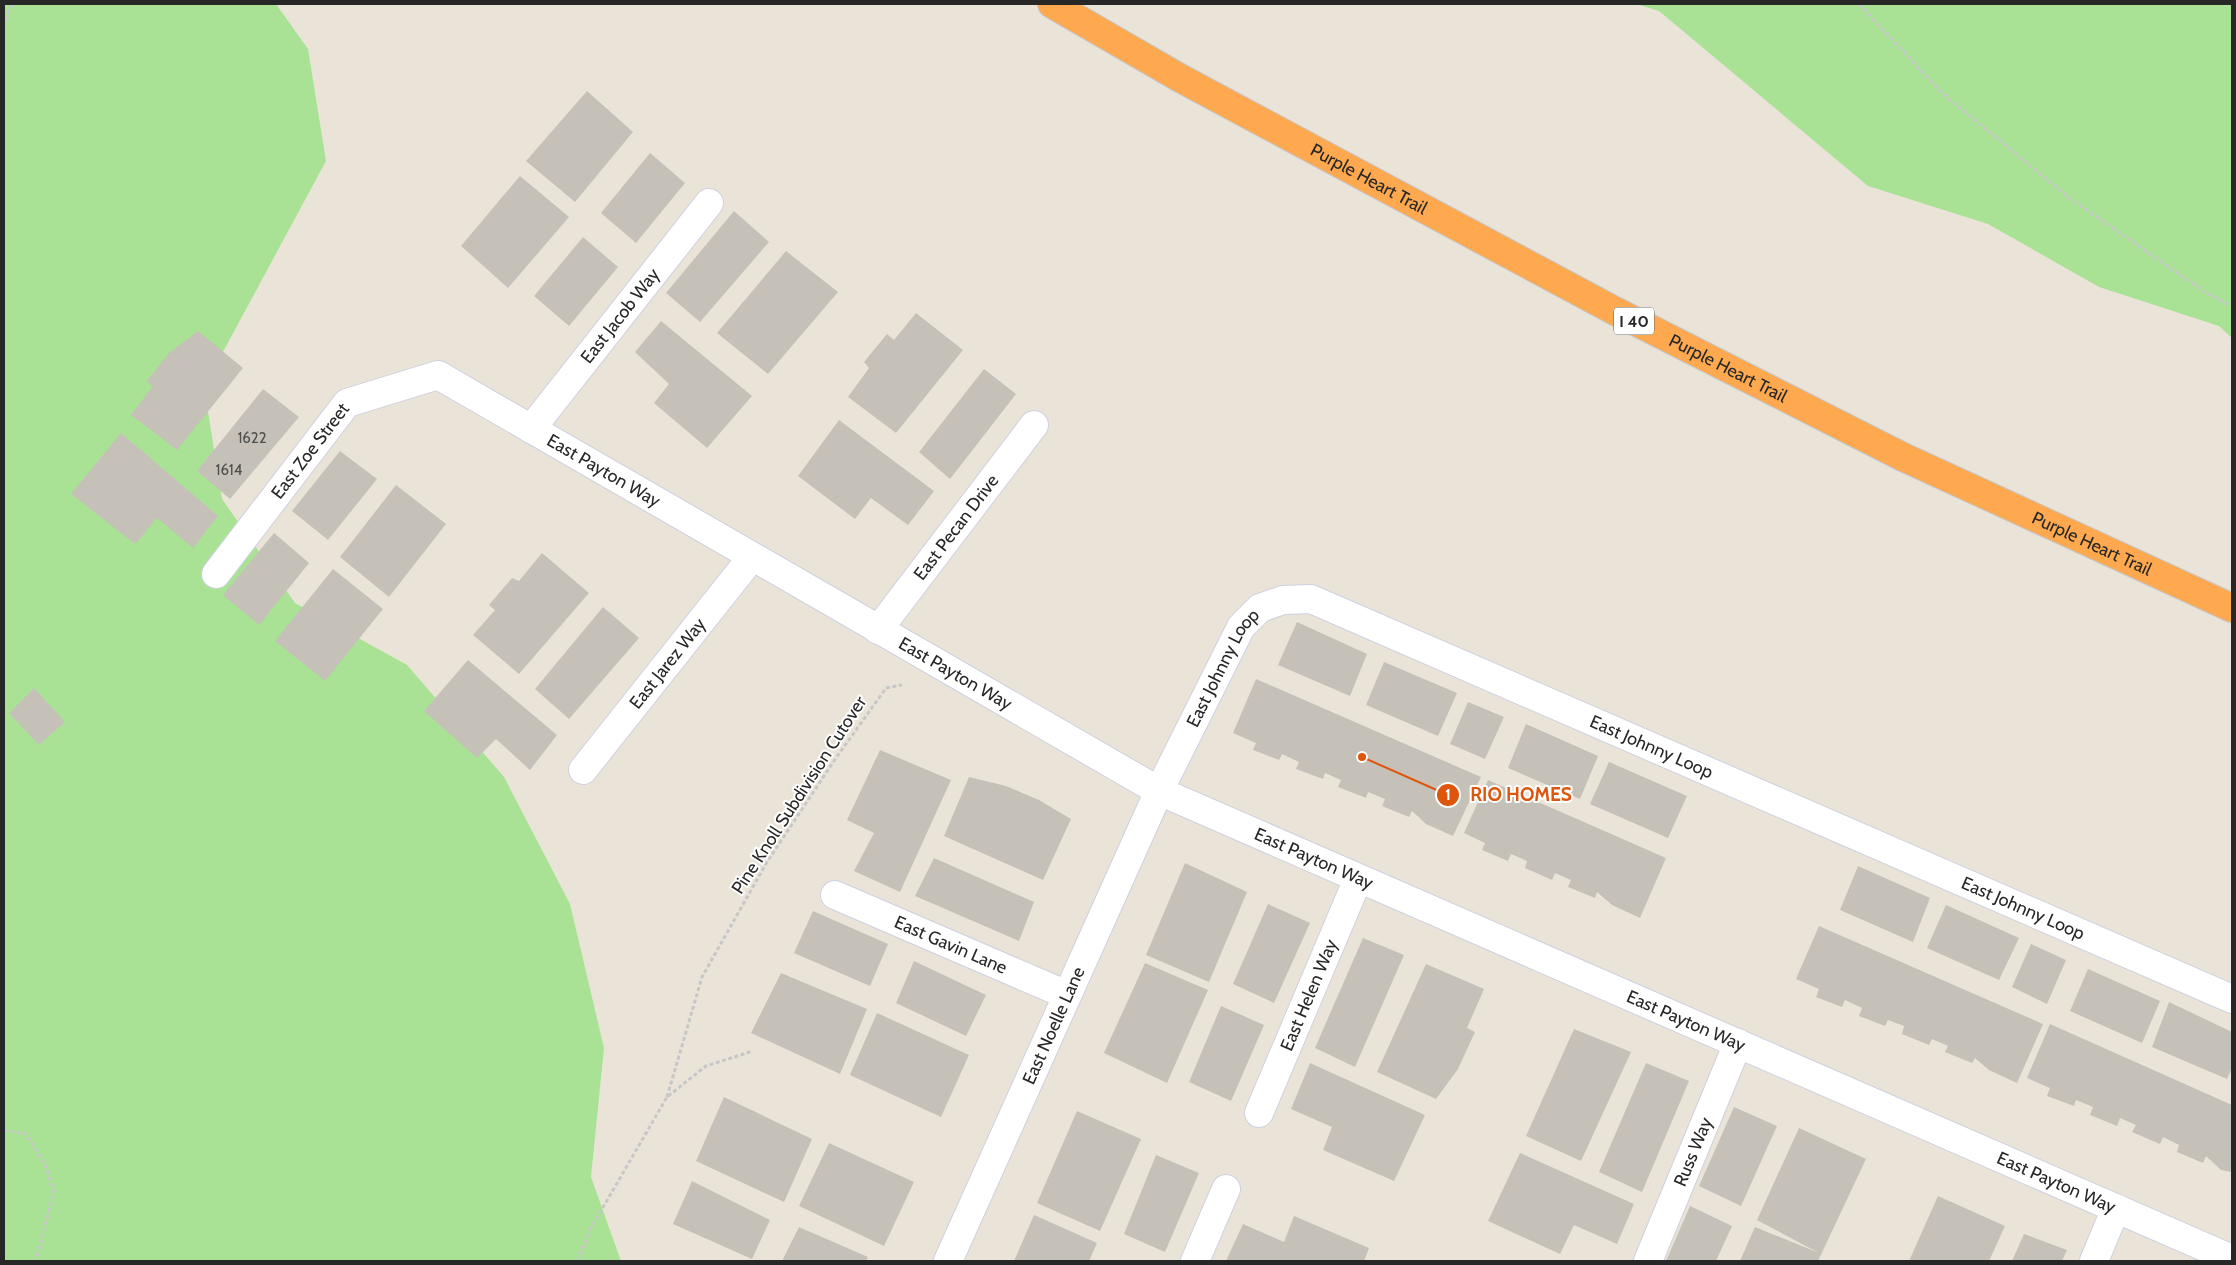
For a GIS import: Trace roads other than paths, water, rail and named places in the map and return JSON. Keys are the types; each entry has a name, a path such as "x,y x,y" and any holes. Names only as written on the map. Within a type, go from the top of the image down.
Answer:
{"highway":[{"name":"Purple Heart Trail","path":"1052,4 1180,78 1641,324 1903,458 2232,608"}],"street":[{"name":"East Jacob Way","path":"531,429 709,203"},
{"name":"East Payton Way","path":"438,375 1159,791 2232,1259"},
{"name":"East Zoe Street","path":"216,574 347,403 438,375"},
{"name":"East Pecan Drive","path":"878,630 1034,426"},
{"name":"East Jarez Way","path":"583,770 752,557"},
{"name":"East Johnny Loop","path":"1159,791 1240,627 1260,608 1283,600 1311,599 2232,999"},
{"name":"East Noelle Lane","path":"948,1261 1159,791"},
{"name":"East Helen Way","path":"1259,1113 1358,879"},
{"name":"East Gavin Lane","path":"835,895 1067,995"},
{"name":"Russ Way","path":"1648,1261 1738,1044"},
{"path":"1195,1261 1226,1189"},
{"path":"2094,1261 2116,1208"}],"place":[{"name":"RIO HOMES","path":"1362,757"}]}
